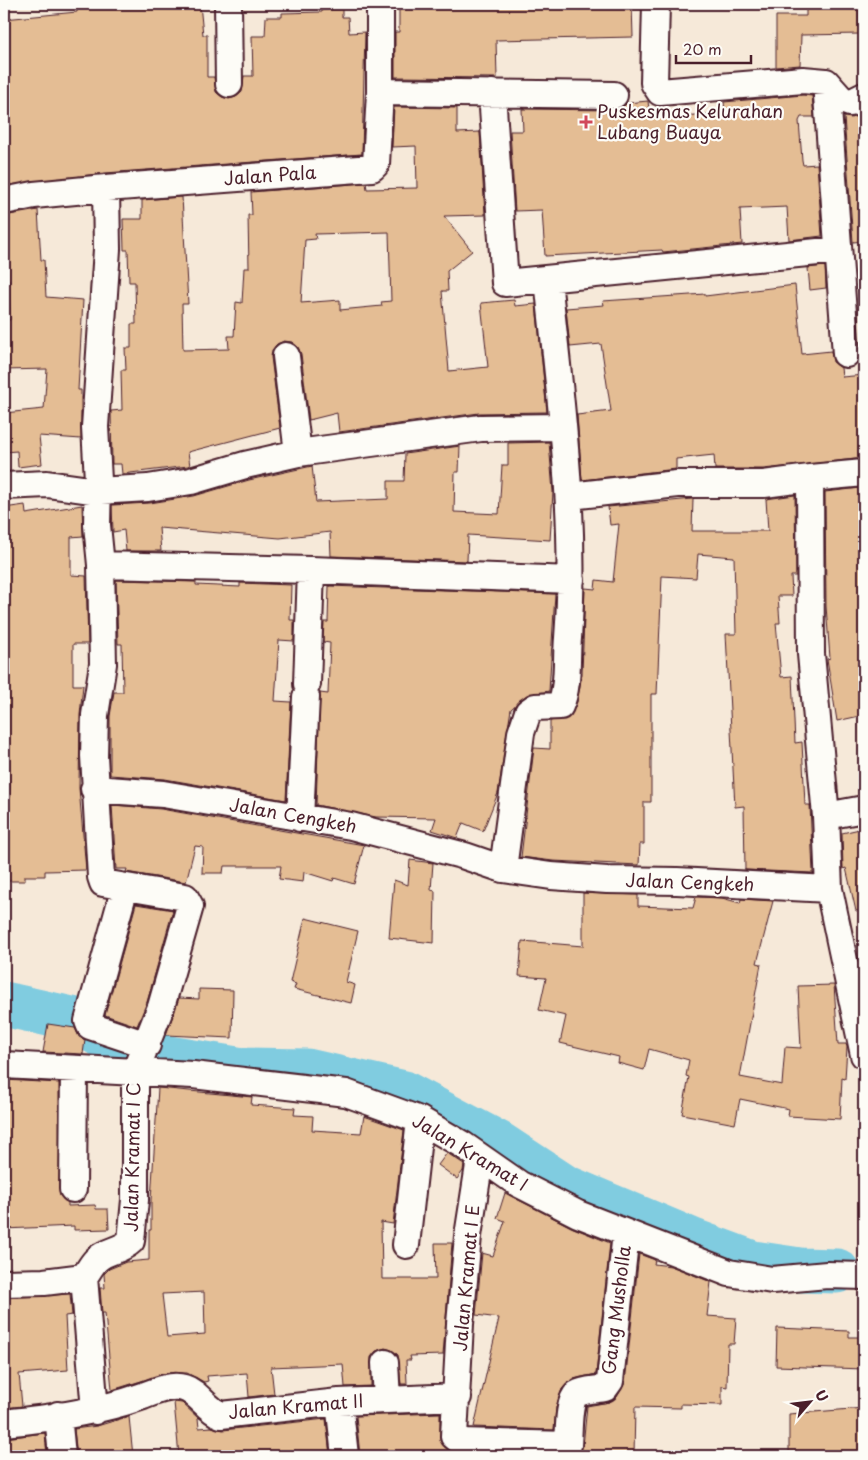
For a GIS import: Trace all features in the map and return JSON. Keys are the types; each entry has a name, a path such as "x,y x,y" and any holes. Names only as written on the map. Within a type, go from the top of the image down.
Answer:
{"street":[{"path":"228,4 229,84"},
{"name":"Jalan Pala","path":"4,201 34,195 106,188 372,168 376,164 380,92 380,4"},
{"path":"656,4 654,83 660,92 803,80 826,82 842,100 847,102 856,102 864,96"},
{"path":"826,82 846,354"},
{"path":"380,92 614,95"},
{"path":"492,94 505,283 838,250"},
{"path":"106,188 107,249 94,426 97,525 101,565 103,664 95,715 94,789 101,877 103,882 185,897 190,906 161,1007 141,1057 90,1026 88,1021 125,887"},
{"path":"503,869 521,733 526,716 535,707 559,707 562,704 571,580 570,496 548,279"},
{"path":"286,356 298,454"},
{"path":"4,486 47,484 97,491 148,488 191,481 245,465 298,454 481,428 563,428"},
{"path":"570,496 676,484 764,484 864,474"},
{"path":"810,478 811,654 826,816 829,890 864,1055"},
{"path":"101,565 311,570 571,580"},
{"path":"300,818 311,570"},
{"name":"Jalan Cengkeh","path":"94,789 163,794 376,832 464,856 503,869 607,880 696,882 829,890"},
{"path":"826,816 864,809"},
{"name":"Jalan Kramat I","path":"4,1066 74,1070 141,1057 192,1075 346,1093 420,1120 463,1145 480,1159 519,1184 578,1214 626,1234 738,1274 772,1280 826,1275 864,1276"},
{"name":"Jalan Kramat I C","path":"84,1277 96,1260 105,1254 124,1249 131,1242 135,1200 141,1057"},
{"path":"73,1189 74,1070"},
{"path":"406,1245 420,1120"},
{"name":"Jalan Kramat I E","path":"458,1397 461,1305 468,1236 480,1159"},
{"name":"Gang Musholla","path":"458,1397 454,1433 458,1441 573,1451 572,1401 577,1395 584,1392 605,1388 610,1381 626,1234"},
{"path":"4,1282 44,1282 84,1277 95,1412"},
{"path":"385,1363 387,1400"},
{"name":"Jalan Kramat II","path":"4,1423 95,1412 162,1389 176,1387 191,1391 206,1407 221,1415 339,1402 458,1397"},
{"path":"339,1402 344,1456"},
{"path":"58,1415 62,1456"}],"building":[{"path":"77,4 200,4 203,35 207,35 207,77 214,77 216,92 222,97 229,99 236,97 242,92 244,76 253,76 252,36 265,36 266,17 282,17 282,13 322,12 322,10 342,9 342,17 348,17 349,33 365,32 362,154 105,173 10,185 4,156 4,19 77,12"},
{"path":"399,4 632,4 633,37 496,40 497,78 395,77 395,32 399,32"},
{"path":"806,4 859,4 860,34 801,35 800,65 776,67 776,16 806,16"},
{"path":"803,95 812,96 814,117 801,117 799,121 802,160 803,165 817,164 822,236 789,240 787,207 740,209 742,244 663,252 662,250 545,256 542,210 515,211 510,131 523,131 522,109 614,110 622,108 627,103 648,101 650,118 725,113 724,102"},
{"path":"394,107 457,108 457,133 480,132 485,215 444,216 472,251 447,271 448,291 442,291 449,371 488,367 481,303 514,300 515,306 536,304 547,412 479,413 339,432 337,413 309,420 301,354 298,347 292,342 284,341 277,344 272,350 271,357 280,428 188,452 190,466 122,474 121,464 112,464 111,411 122,410 121,370 126,370 125,348 131,348 131,324 136,324 135,282 129,282 128,250 124,250 123,219 142,219 142,200 182,197 188,304 182,304 183,350 229,349 228,336 234,336 236,302 242,303 244,268 249,268 248,215 252,215 251,192 366,183 367,189 417,188 416,146 392,147","holes":["389,232 391,301 381,302 382,306 340,310 340,300 301,303 305,240 316,239 315,234"]},
{"path":"864,113 864,241 853,242 844,117 851,118"},
{"path":"38,210 41,260 44,260 46,297 83,300 78,390 81,390 81,439 39,436 42,464 18,467 17,451 4,452 4,413 44,409 47,369 4,370 4,320 10,320 9,279 4,280 4,216"},
{"path":"825,266 826,288 810,290 808,268"},
{"path":"795,285 802,354 831,351 833,362 841,368 842,377 864,375 864,458 763,469 715,469 714,455 676,459 676,469 582,480 577,415 611,411 601,344 570,347 566,308 604,305 603,301 705,294 705,296"},
{"path":"549,442 553,492 550,540 468,535 467,561 331,556 330,532 280,538 159,528 161,551 126,551 124,530 113,532 112,505 150,503 194,496 249,480 312,466 316,502 388,499 388,481 404,481 405,454 460,446 459,472 455,472 454,512 499,514 502,465 508,465 508,443"},
{"path":"861,488 864,501 864,638 861,638 864,660 864,715 837,721 827,659 830,658 826,606 825,492"},
{"path":"795,495 796,576 791,576 792,596 778,596 780,623 776,623 781,677 792,676 795,743 802,742 805,805 810,805 813,873 745,870 744,806 735,807 726,634 736,634 734,557 698,554 696,578 662,576 657,694 651,694 651,802 644,802 644,844 640,844 639,865 553,861 521,857 534,748 550,749 550,721 568,718 577,702 582,674 585,588 595,589 596,580 613,582 619,524 610,525 608,507 693,499 692,531 768,531 766,499"},
{"path":"25,505 26,514 82,505 83,536 71,537 71,575 86,576 88,644 73,644 73,685 83,685 80,715 79,788 86,870 45,871 45,876 25,876 25,881 4,881 4,846 7,846 10,782 4,782 4,508"},
{"path":"116,580 196,582 196,585 240,587 240,583 291,585 290,620 294,620 294,641 279,640 275,701 291,702 286,800 165,779 110,775 110,716 114,692 123,692 122,644 118,644"},
{"path":"329,586 555,594 549,691 527,695 511,709 498,793 483,831 463,823 457,838 432,830 436,818 376,817 316,805 320,693 328,694 330,643 323,642 324,622 328,622"},
{"path":"112,805 161,809 364,845 354,884 334,878 333,881 304,872 303,882 279,879 281,866 224,866 223,873 202,873 203,847 195,846 186,882 126,872 127,869 116,869"},
{"path":"864,828 864,910 856,911 846,868 843,869 842,833"},
{"path":"410,860 433,863 431,890 435,891 434,943 389,938 394,880 408,885"},
{"path":"583,893 638,895 638,906 693,908 696,897 722,898 740,903 741,899 773,901 757,963 761,964 740,1077 782,1085 785,1047 801,1048 798,986 834,985 838,1044 846,1044 847,1047 845,1079 842,1078 840,1119 788,1116 789,1109 740,1099 735,1124 682,1114 689,1077 686,1076 689,1060 649,1049 644,1070 618,1063 619,1057 560,1043 566,1016 539,1010 546,978 519,976 522,941 583,946"},
{"path":"136,904 173,910 147,1002 137,1026 105,1015"},
{"path":"305,918 358,931 346,982 355,985 351,1003 294,989 296,984 290,982"},
{"path":"199,989 233,990 232,1038 166,1035 179,998 199,999"},
{"path":"48,1024 75,1028 79,1037 85,1040 83,1054 43,1052"},
{"path":"4,1080 59,1083 60,1196 68,1203 68,1206 95,1205 96,1209 108,1209 109,1229 74,1230 74,1226 4,1229"},
{"path":"158,1088 252,1097 251,1105 295,1108 294,1115 313,1116 312,1130 361,1133 364,1116 404,1130 393,1224 381,1222 382,1279 436,1279 435,1243 452,1243 443,1355 410,1356 411,1360 406,1360 407,1384 401,1384 398,1355 392,1350 385,1348 376,1351 371,1357 371,1386 345,1387 343,1364 271,1367 274,1394 249,1397 247,1373 207,1376 208,1381 204,1382 187,1373 167,1373 112,1390 105,1313 102,1313 100,1288 105,1288 104,1274 109,1269 126,1262 149,1260","holes":["204,1292 205,1334 167,1337 162,1294"]},
{"path":"447,1153 464,1164 463,1171 457,1179 438,1165"},
{"path":"505,1193 571,1227 610,1243 596,1374 573,1379 562,1389 556,1407 554,1430 474,1427 499,1318 476,1315 482,1253 493,1256 505,1221 497,1218"},
{"path":"639,1254 655,1260 654,1264 671,1266 711,1282 707,1316 736,1318 734,1344 728,1344 727,1387 722,1386 722,1405 681,1404 681,1408 635,1407 634,1456 577,1456 583,1446 587,1406 609,1402 617,1397 625,1383"},
{"path":"70,1294 72,1315 65,1316 68,1370 19,1374 22,1406 4,1408 4,1298"},
{"path":"777,1328 849,1331 849,1337 864,1337 864,1369 776,1366"},
{"path":"174,1402 182,1403 198,1418 199,1428 212,1427 223,1430 326,1419 330,1456 179,1456"},
{"path":"864,1408 864,1456 789,1456 789,1414"},
{"path":"440,1413 440,1441 451,1453 458,1456 360,1456 356,1416"},
{"path":"129,1417 133,1456 77,1456 74,1429 97,1426"},
{"path":"45,1433 47,1456 4,1456 4,1438"}],"waterway":[{"path":"4,1004 76,1020 114,1043 143,1054 243,1070 307,1071 404,1093 498,1143 565,1187 691,1240 753,1263 800,1270 837,1271"}],"place":[{"name":"Puskesmas Kelurahan Lubang Buaya","path":"586,122"}]}
